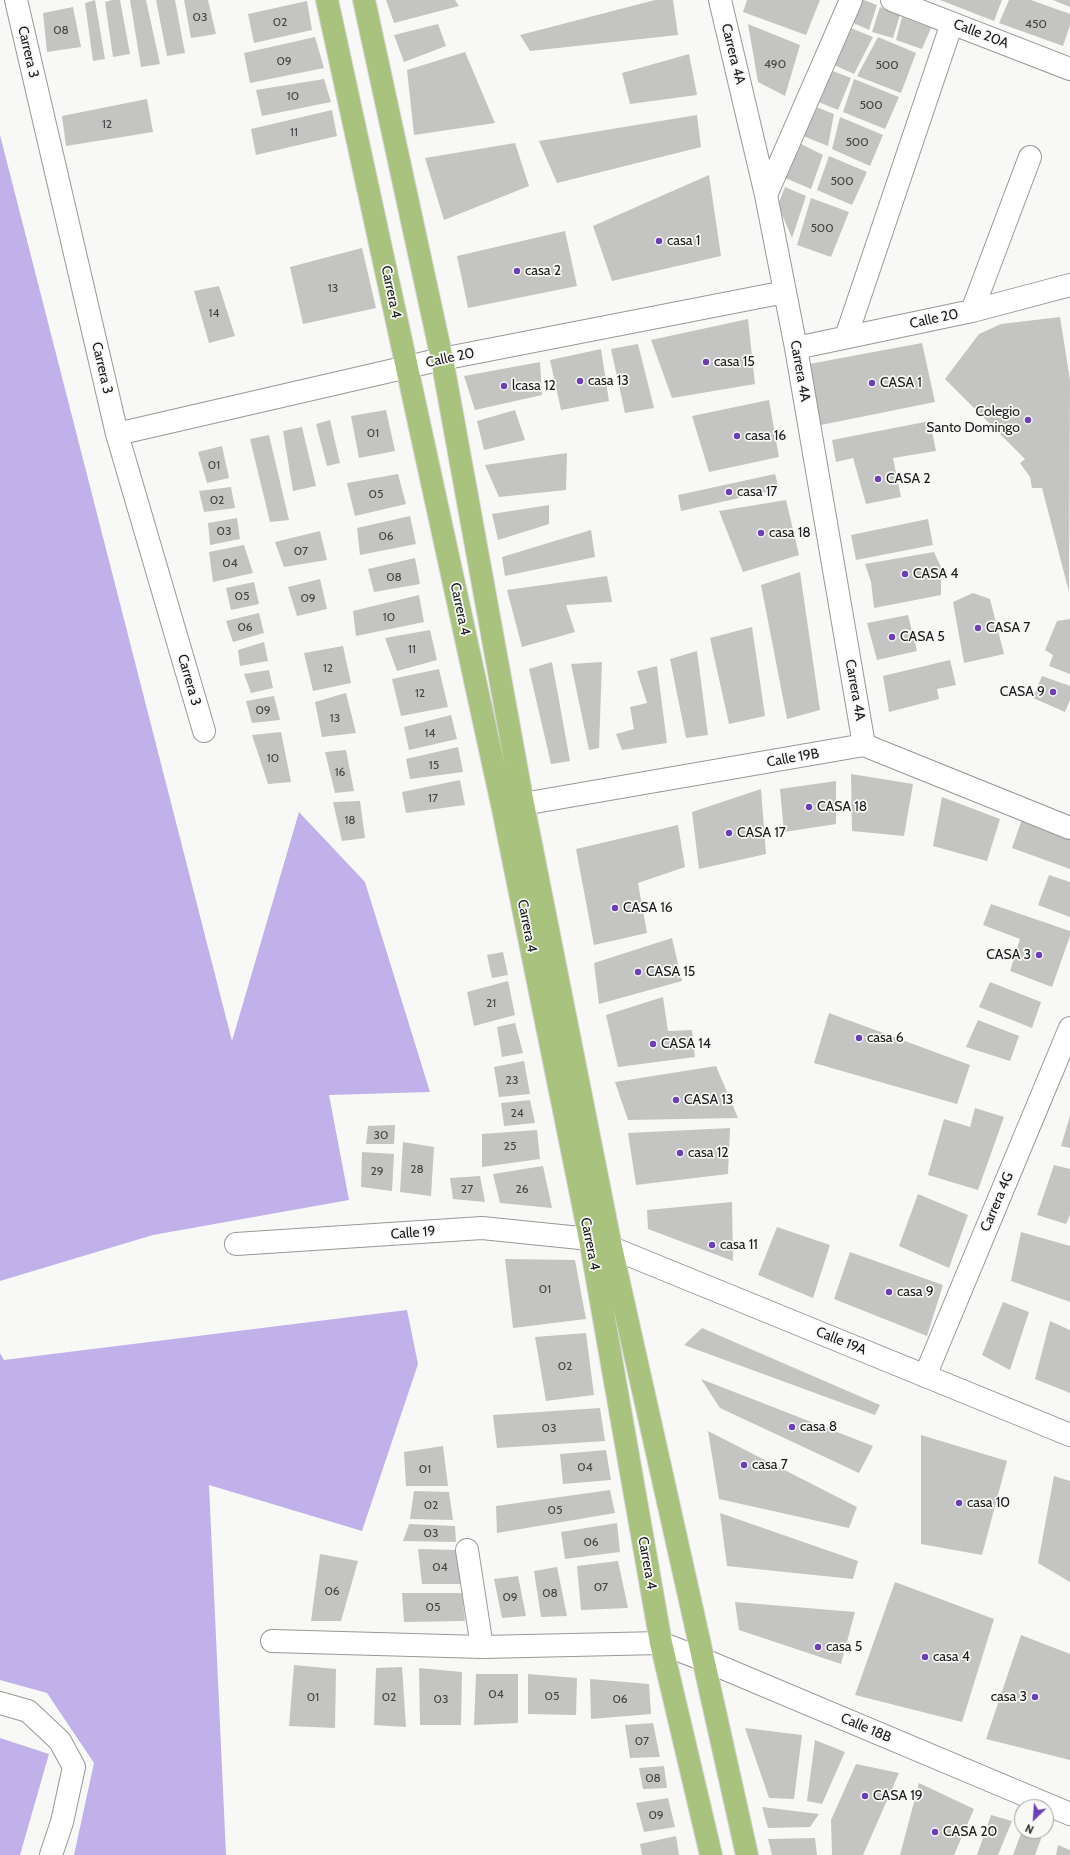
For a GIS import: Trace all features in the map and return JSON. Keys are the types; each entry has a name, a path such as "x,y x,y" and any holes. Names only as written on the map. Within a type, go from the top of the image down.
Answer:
{"main road":[{"name":"Carrera 4","path":"327,0 408,368 513,807 747,1855"},
{"name":"Carrera 4","path":"364,0 442,359 513,807 661,1643 711,1855"}],"street":[{"name":"Carrera 3","path":"16,0 117,434 204,731"},
{"name":"Carrera 4A","path":"720,0 766,195 796,348 864,745"},
{"path":"766,195 850,0"},
{"name":"Calle 20A","path":"892,0 1070,69"},
{"path":"846,337 952,23"},
{"path":"972,311 1030,157"},
{"name":"Calle 20","path":"796,348 972,311 1070,285"},
{"name":"Calle 20","path":"117,434 442,359 785,292"},
{"path":"864,745 1070,828"},
{"name":"Calle 19B","path":"513,807 864,745"},
{"name":"Carrera 4G","path":"925,1376 1070,1028"},
{"name":"Calle 19","path":"236,1244 482,1228 590,1239 611,1248"},
{"name":"Calle 19A","path":"611,1248 1070,1435"},
{"path":"467,1550 482,1646"},
{"path":"272,1641 482,1646 661,1643"},
{"name":"Calle 18B","path":"661,1643 1070,1814"},
{"path":"0,1703 28,1711 60,1740 74,1767 62,1822 51,1855"}],"shaded area":[{"path":"0,135 232,1041 299,812 365,882 430,1092 329,1095 349,1200 153,1235 0,1281"},
{"path":"407,1310 418,1364 362,1531 209,1485 226,1855 74,1855 94,1763 47,1693 0,1680 0,1353 4,1360"},
{"path":"0,1738 49,1754 20,1855 0,1855"}],"building":[{"path":"95,0 105,59 93,61 85,3"},
{"path":"120,0 130,54 113,57 105,2"},
{"path":"130,0 146,0 160,64 141,67"},
{"path":"156,0 175,0 185,53 167,56"},
{"path":"184,0 208,0 216,34 191,38"},
{"path":"386,0 455,0 459,6 394,23"},
{"path":"655,0 673,0 678,35 530,51 520,35"},
{"path":"747,0 820,0 806,35 743,12"},
{"path":"858,0 864,0 877,5 869,30 849,21"},
{"path":"940,0 1002,0 994,21"},
{"path":"1009,0 1031,0 1070,14 1070,25 1063,46 999,23"},
{"path":"1053,0 1070,0 1070,7"},
{"path":"307,1 312,30 254,43 248,14"},
{"path":"73,7 81,47 47,52 43,13"},
{"path":"880,7 900,15 893,38 872,32"},
{"path":"902,17 931,28 922,49 896,40"},
{"path":"438,24 446,46 404,62 394,35"},
{"path":"748,24 800,45 785,96 758,82"},
{"path":"848,27 873,37 854,74 832,64"},
{"path":"315,37 324,68 250,83 244,53"},
{"path":"878,37 916,53 901,93 857,76"},
{"path":"465,52 495,123 414,135 407,70"},
{"path":"689,54 697,95 630,104 622,73"},
{"path":"830,70 851,78 838,110 816,101"},
{"path":"324,79 331,102 262,116 256,90"},
{"path":"854,79 899,97 885,129 843,112"},
{"path":"147,99 153,132 66,146 62,116"},
{"path":"816,107 834,114 828,146 803,136"},
{"path":"332,110 337,136 256,155 251,129"},
{"path":"697,115 701,147 557,183 539,141"},
{"path":"840,117 883,135 870,166 832,149"},
{"path":"515,143 529,186 444,220 425,158"},
{"path":"799,143 823,155 811,189 785,178"},
{"path":"829,156 867,172 852,205 817,190"},
{"name":"casa 1","path":"709,175 721,256 612,281 593,226"},
{"path":"785,187 806,196 792,238 778,205"},
{"path":"811,198 849,212 831,257 797,245"},
{"name":"casa 2","path":"565,231 577,286 468,308 457,256"},
{"path":"362,248 376,308 303,324 290,267"},
{"path":"219,286 235,336 209,343 194,291"},
{"name":"Colegio Santo Domingo","path":"1060,317 1070,380 1069,592 1042,488 1032,488 1030,477 1020,463 1025,459 945,379 979,334 1001,324"},
{"name":"casa 15","path":"748,319 755,384 672,398 651,340"},
{"name":"CASA 1","path":"922,343 935,402 821,425 809,364"},
{"path":"638,344 654,408 625,413 611,349"},
{"name":"casa 13","path":"601,349 609,401 561,410 550,360"},
{"name":"lcasa 12","path":"540,362 542,395 475,410 464,376"},
{"name":"casa 16","path":"769,400 779,457 709,472 692,416"},
{"path":"386,410 395,451 359,458 351,416"},
{"path":"515,410 525,440 484,450 477,421"},
{"path":"330,420 340,463 327,466 316,424"},
{"name":"CASA 2","path":"930,421 936,451 893,458 901,497 866,504 853,458 836,462 832,440"},
{"path":"302,427 316,486 293,491 283,431"},
{"path":"269,435 289,520 270,522 250,439"},
{"path":"222,446 229,478 207,483 198,452"},
{"path":"567,453 566,490 499,497 485,465"},
{"path":"398,474 406,504 355,516 347,483"},
{"name":"casa 17","path":"775,474 779,489 681,511 678,495"},
{"path":"231,487 235,508 204,512 199,491"},
{"name":"casa 18","path":"786,500 799,555 743,572 719,511"},
{"path":"549,505 549,524 498,540 492,514"},
{"path":"410,516 416,544 360,555 357,528"},
{"path":"237,518 240,539 210,545 208,523"},
{"path":"928,519 933,545 856,560 851,535"},
{"path":"591,530 595,557 505,576 502,557"},
{"path":"320,531 327,560 284,567 275,542"},
{"path":"244,545 253,573 213,582 209,552"},
{"name":"CASA 4","path":"934,552 941,567 941,595 874,608 871,582 865,564"},
{"path":"415,558 420,584 374,592 368,569"},
{"path":"800,572 820,710 787,719 761,585"},
{"path":"607,576 612,602 566,605 575,632 522,647 507,590"},
{"path":"320,579 327,609 297,616 288,587"},
{"path":"254,582 259,604 231,610 226,588"},
{"name":"CASA 7","path":"973,593 990,599 1004,654 964,663 953,602"},
{"path":"419,595 424,622 356,636 353,611"},
{"path":"259,613 264,633 233,642 226,621"},
{"name":"CASA 5","path":"908,615 917,651 877,660 867,623"},
{"path":"1070,619 1070,674 1049,666 1053,655 1045,650 1057,621"},
{"path":"752,627 765,716 729,724 710,638"},
{"path":"430,630 437,660 397,671 385,638"},
{"path":"264,642 268,661 240,666 238,650"},
{"path":"343,646 351,683 313,691 304,653"},
{"path":"697,651 708,735 686,738 670,659"},
{"path":"950,660 956,685 937,689 939,699 889,712 883,676"},
{"path":"552,662 570,761 551,764 529,669"},
{"path":"602,662 599,748 589,750 571,664"},
{"path":"657,666 667,743 622,750 616,734 634,729 630,707 647,703 637,671"},
{"path":"439,669 448,707 401,716 392,679"},
{"path":"269,670 273,688 251,693 244,674"},
{"name":"CASA 9","path":"1042,676 1070,686 1070,700 1065,712 1033,698"},
{"path":"346,693 356,733 322,737 315,702"},
{"path":"274,696 280,720 252,723 246,701"},
{"path":"451,715 457,739 409,750 404,727"},
{"path":"281,732 291,782 268,784 252,735"},
{"path":"458,747 463,772 410,779 406,759"},
{"path":"346,750 354,791 335,793 325,752"},
{"path":"851,774 913,784 904,836 852,831"},
{"path":"460,780 465,805 406,813 402,792"},
{"name":"CASA 18","path":"836,781 836,824 784,832 780,789"},
{"name":"CASA 17","path":"761,789 766,854 699,869 692,812"},
{"path":"942,797 1000,819 987,861 933,846"},
{"path":"360,801 365,838 342,841 333,802"},
{"path":"1022,819 1070,833 1070,869 1012,848"},
{"name":"CASA 16","path":"678,825 685,867 638,883 647,933 594,945 576,849"},
{"path":"1049,875 1070,882 1070,917 1038,905"},
{"name":"CASA 3","path":"991,904 1070,931 1070,936 1052,987 1010,971 1020,939 983,925"},
{"name":"CASA 15","path":"672,938 682,981 599,1004 594,963"},
{"path":"503,952 508,975 492,978 487,955"},
{"path":"508,981 515,1015 474,1026 467,992"},
{"path":"990,982 1041,1002 1032,1028 979,1007"},
{"name":"CASA 14","path":"663,997 668,1031 692,1030 695,1057 618,1067 606,1015"},
{"name":"casa 6","path":"829,1013 970,1065 957,1104 814,1063"},
{"path":"978,1020 1019,1036 1010,1061 966,1047"},
{"path":"515,1023 523,1053 502,1057 497,1027"},
{"path":"524,1061 530,1094 499,1097 494,1067"},
{"name":"CASA 13","path":"716,1066 738,1118 628,1120 615,1082"},
{"path":"530,1100 535,1123 504,1126 501,1103"},
{"path":"975,1108 1004,1117 978,1190 928,1175 944,1119 970,1127"},
{"path":"1070,1116 1070,1148 1061,1146"},
{"path":"395,1125 394,1144 366,1144 368,1126"},
{"name":"casa 12","path":"730,1128 728,1174 636,1185 628,1133"},
{"path":"537,1130 540,1159 482,1167 482,1134"},
{"path":"403,1142 434,1147 431,1196 400,1192"},
{"path":"362,1152 394,1154 392,1191 361,1187"},
{"path":"1054,1165 1070,1169 1070,1215 1066,1224 1037,1215"},
{"path":"543,1166 552,1208 500,1203 493,1174"},
{"path":"480,1176 485,1202 453,1199 450,1178"},
{"path":"918,1194 968,1215 949,1268 899,1246"},
{"name":"casa 11","path":"732,1202 733,1261 648,1229 647,1210"},
{"path":"777,1227 830,1245 813,1298 758,1275"},
{"path":"1021,1232 1070,1246 1070,1302 1011,1281"},
{"name":"casa 9","path":"850,1252 943,1285 927,1336 834,1299"},
{"path":"505,1259 575,1260 586,1319 513,1328"},
{"path":"1003,1302 1029,1312 1010,1370 982,1355"},
{"path":"1050,1321 1070,1330 1070,1393 1035,1379"},
{"path":"702,1328 880,1405 875,1415 684,1345"},
{"path":"586,1333 594,1395 546,1401 535,1337"},
{"name":"casa 8","path":"701,1379 873,1446 859,1473 720,1408"},
{"path":"600,1408 605,1441 497,1448 493,1415"},
{"name":"casa 7","path":"708,1431 857,1507 849,1528 719,1499"},
{"name":"casa 10","path":"921,1435 1007,1461 982,1555 921,1544"},
{"path":"443,1446 448,1486 406,1486 404,1452"},
{"path":"606,1450 611,1480 563,1484 560,1454"},
{"path":"1054,1476 1070,1481 1070,1582 1038,1563"},
{"path":"610,1490 615,1513 497,1533 496,1506"},
{"path":"414,1491 449,1492 453,1520 410,1519"},
{"path":"720,1513 858,1561 853,1579 727,1566"},
{"path":"617,1523 620,1552 565,1559 561,1532"},
{"path":"409,1524 455,1526 456,1542 403,1541"},
{"path":"418,1549 457,1550 461,1584 422,1584"},
{"path":"320,1554 358,1561 341,1621 311,1621"},
{"path":"618,1561 628,1608 581,1610 577,1566"},
{"path":"557,1567 567,1616 541,1617 534,1571"},
{"path":"518,1576 526,1616 502,1618 494,1579"},
{"name":"casa 4","path":"895,1582 994,1619 962,1722 855,1695"},
{"path":"402,1593 462,1593 465,1621 404,1622"},
{"name":"casa 5","path":"735,1602 855,1612 841,1664 739,1630"},
{"name":"casa 3","path":"1021,1635 1070,1654 1070,1760 986,1739"},
{"path":"294,1665 336,1669 335,1728 289,1726"},
{"path":"402,1667 406,1727 374,1725 376,1668"},
{"path":"419,1668 462,1672 461,1725 420,1725"},
{"path":"476,1674 518,1674 518,1723 474,1725"},
{"path":"528,1674 577,1678 576,1715 528,1714"},
{"path":"590,1679 649,1684 651,1714 591,1719"},
{"path":"653,1723 660,1757 630,1758 625,1725"},
{"path":"745,1728 802,1735 794,1799 769,1798"},
{"path":"815,1740 845,1752 822,1804 807,1801"},
{"name":"CASA 19","path":"856,1764 899,1773 863,1855 832,1855 831,1820"},
{"path":"664,1766 667,1788 643,1789 639,1768"},
{"name":"CASA 20","path":"919,1783 974,1809 954,1855 900,1855"},
{"path":"668,1798 675,1827 644,1832 636,1803"},
{"path":"762,1807 819,1814 810,1827 768,1828"},
{"path":"991,1815 1012,1821 998,1855 977,1855"},
{"path":"676,1836 679,1855 642,1855 640,1844"},
{"path":"815,1838 817,1855 772,1855 768,1839"},
{"path":"1019,1839 1041,1839 1035,1855 1013,1855"},
{"path":"1058,1845 1070,1850 1070,1855 1056,1855"}],"place":[{"name":"casa 1","path":"659,241"},
{"name":"casa 2","path":"517,271"},
{"name":"casa 15","path":"706,362"},
{"name":"casa 13","path":"580,381"},
{"name":"CASA 1","path":"872,383"},
{"name":"lcasa 12","path":"504,386"},
{"name":"Colegio Santo Domingo","path":"1028,420"},
{"name":"casa 16","path":"737,436"},
{"name":"CASA 2","path":"878,479"},
{"name":"casa 17","path":"729,492"},
{"name":"casa 18","path":"761,533"},
{"name":"CASA 4","path":"905,574"},
{"name":"CASA 7","path":"978,628"},
{"name":"CASA 5","path":"892,637"},
{"name":"CASA 9","path":"1053,692"},
{"name":"CASA 18","path":"809,807"},
{"name":"CASA 17","path":"729,833"},
{"name":"CASA 16","path":"615,908"},
{"name":"CASA 3","path":"1039,955"},
{"name":"CASA 15","path":"638,972"},
{"name":"casa 6","path":"859,1038"},
{"name":"CASA 14","path":"653,1044"},
{"name":"CASA 13","path":"676,1100"},
{"name":"casa 12","path":"680,1153"},
{"name":"casa 11","path":"712,1245"},
{"name":"casa 9","path":"889,1292"},
{"name":"casa 8","path":"792,1427"},
{"name":"casa 7","path":"744,1465"},
{"name":"casa 10","path":"959,1503"},
{"name":"casa 5","path":"818,1647"},
{"name":"casa 4","path":"925,1657"},
{"name":"casa 3","path":"1035,1697"},
{"name":"CASA 19","path":"865,1796"},
{"name":"CASA 20","path":"935,1832"}]}
